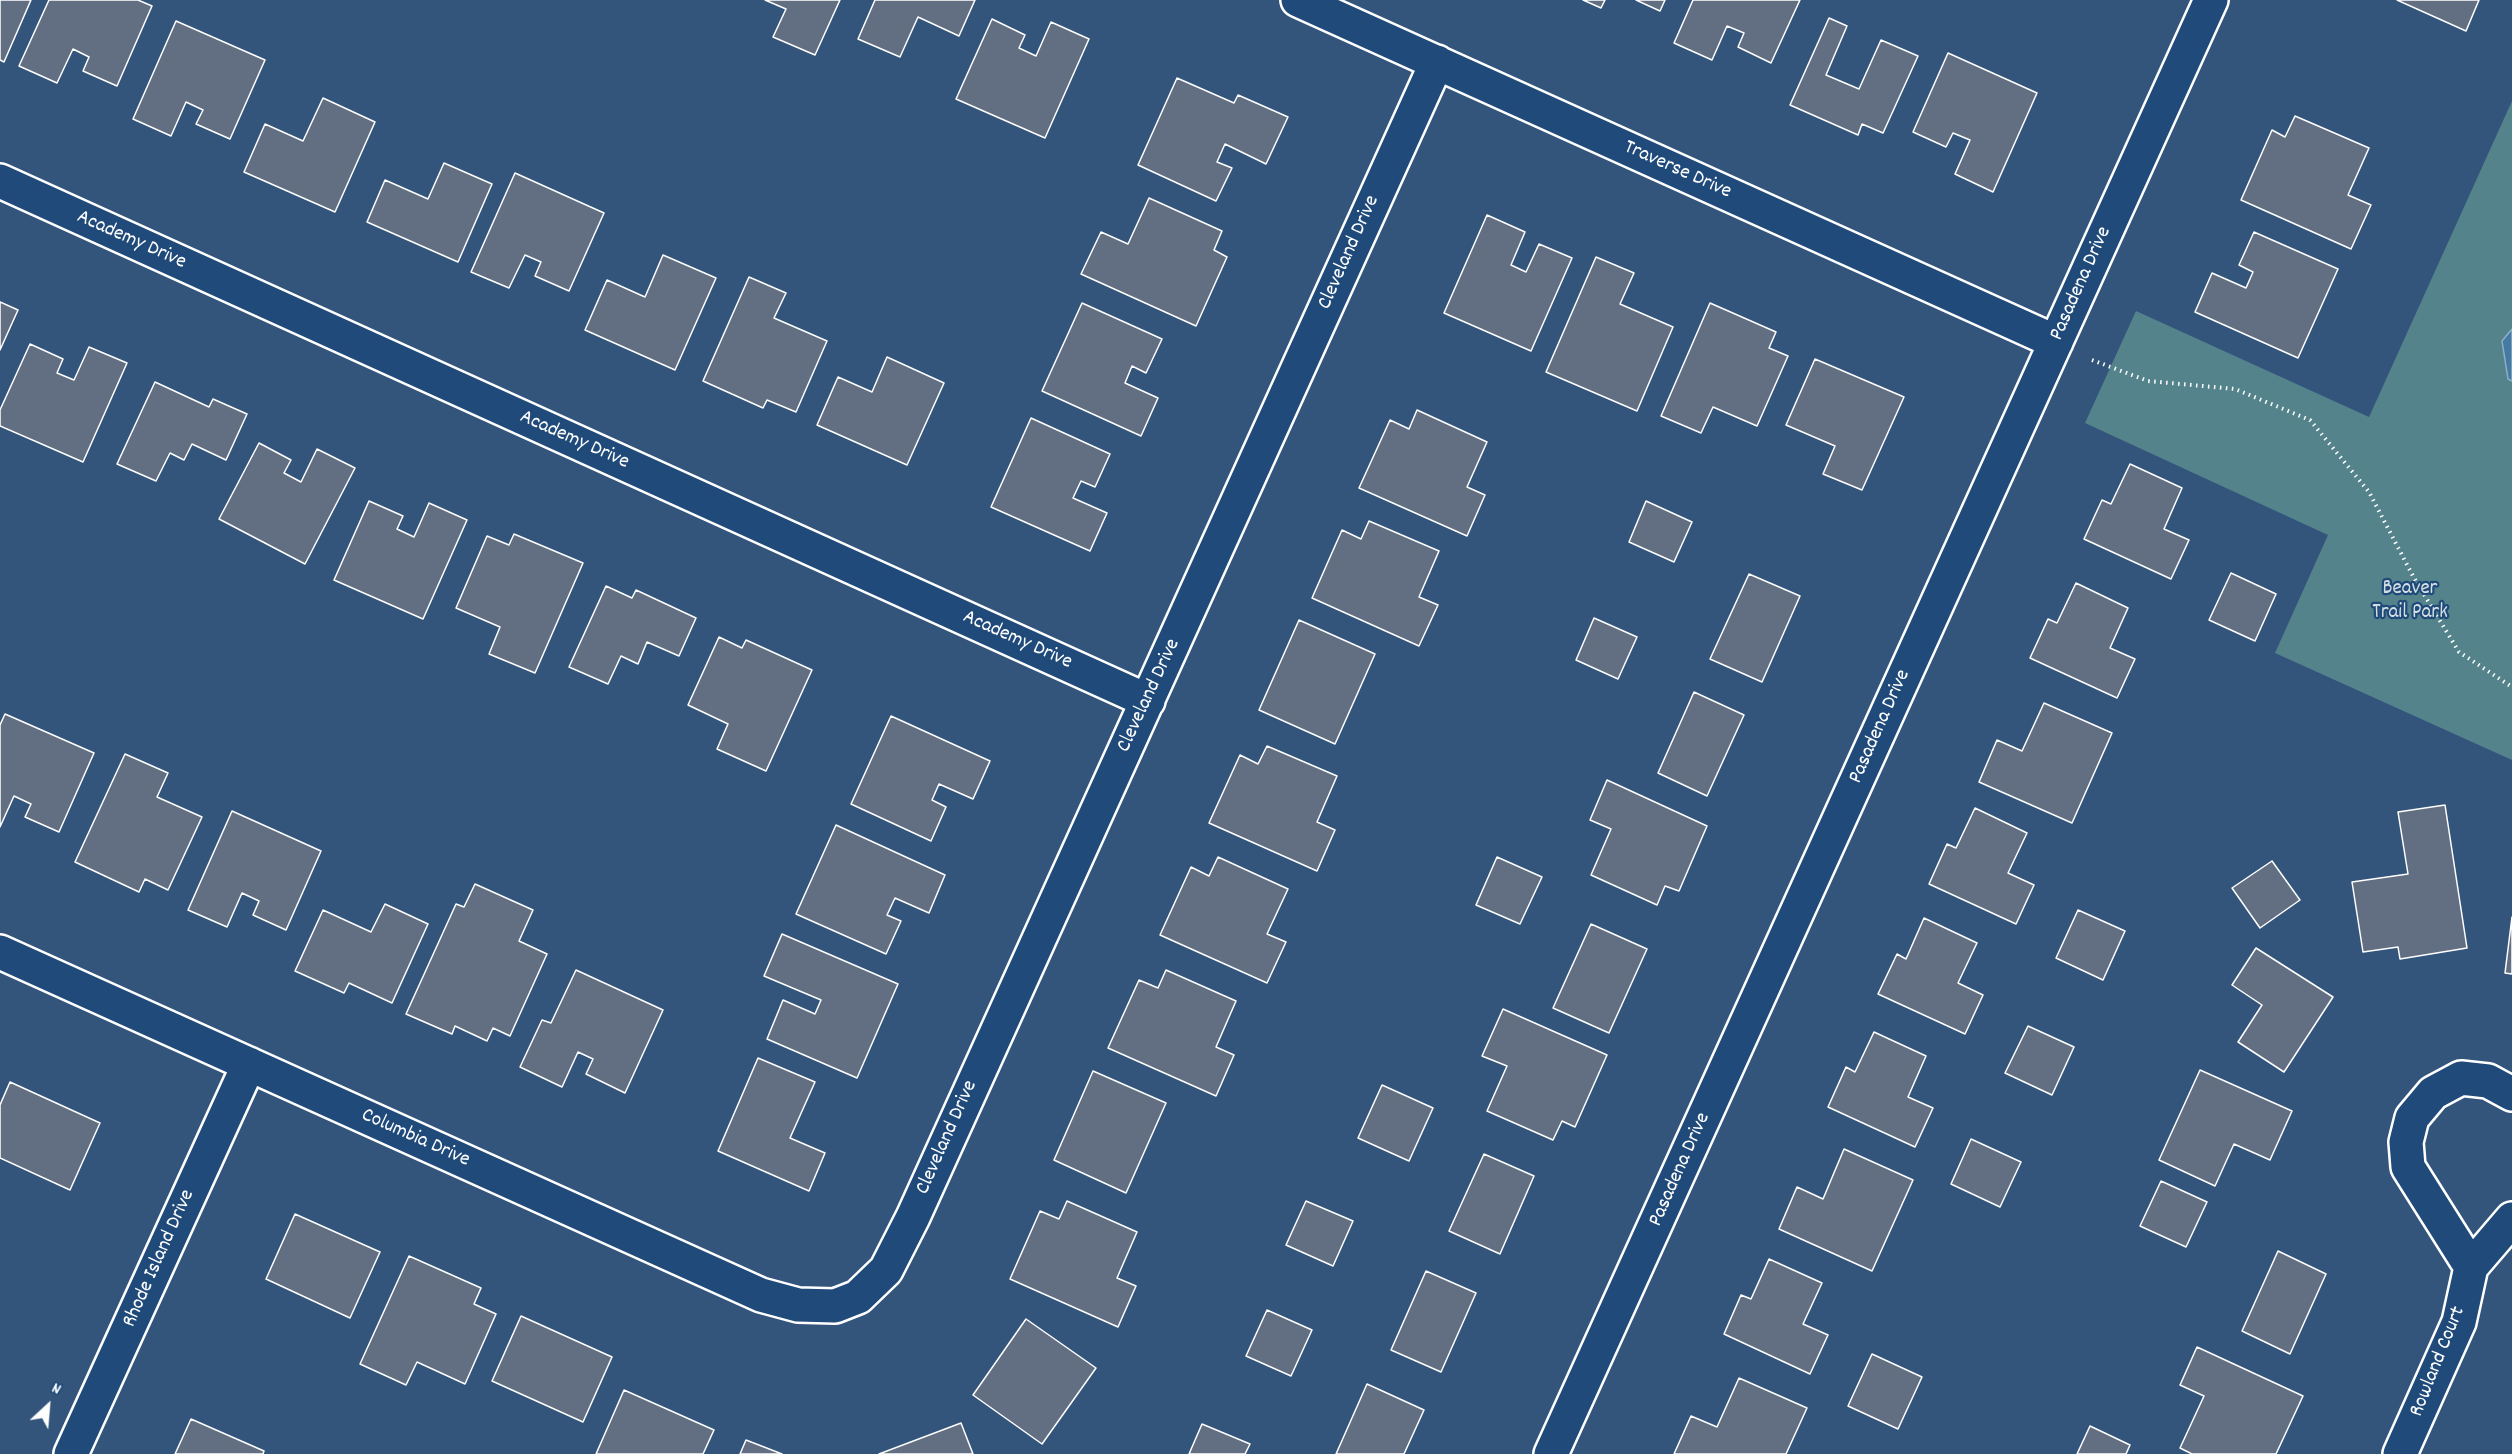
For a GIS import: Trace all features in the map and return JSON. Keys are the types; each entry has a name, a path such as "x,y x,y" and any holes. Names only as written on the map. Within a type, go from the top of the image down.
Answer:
{"street":[{"name":"Traverse Drive","path":"1298,0 2056,342"},
{"name":"Pasadena Drive","path":"1551,1454 2211,0"},
{"name":"Cleveland Drive","path":"835,1306 858,1297 886,1270 1148,701 1437,62"},
{"name":"Academy Drive","path":"0,181 1148,701"},
{"name":"Columbia Drive","path":"0,952 761,1295 798,1305 835,1306"},
{"name":"Rhode Island Drive","path":"71,1454 249,1064"},
{"path":"2471,1267 2408,1167 2406,1142 2412,1118 2433,1093 2461,1078 2488,1081 2512,1094"},
{"name":"Rowland Court","path":"2400,1454 2459,1322 2471,1267 2512,1219"}],"path":[{"path":"2056,342 2104,366 2148,381 2235,389 2310,420 2369,492 2414,578 2459,652 2512,687"}],"green space":[{"name":"Beaver Trail Park","path":"2512,101 2512,760 2275,653 2328,535 2085,423 2136,311 2369,417"}],"water":[{"path":"2512,329 2512,381 2508,379 2502,341"}],"building":[{"path":"0,0 31,0 4,62 0,60"},
{"path":"49,0 138,0 152,6 117,86 83,71 89,57 73,49 57,83 19,66"},
{"path":"765,0 840,0 815,55 773,37 786,9"},
{"path":"875,0 975,0 959,36 918,17 900,57 858,39"},
{"path":"1583,0 1605,0 1601,8"},
{"path":"1636,0 1665,0 1660,11"},
{"path":"1693,0 1800,0 1771,63 1738,47 1744,33 1727,26 1712,60 1674,43"},
{"path":"2397,0 2479,0 2466,31"},
{"path":"1829,18 1847,26 1826,75 1859,89 1881,40 1918,56 1883,133 1862,124 1858,135 1790,105"},
{"path":"992,19 1025,35 1019,48 1036,56 1051,22 1089,39 1045,138 956,99"},
{"path":"176,21 265,60 230,139 196,124 203,110 186,102 171,136 133,119"},
{"path":"1948,53 2037,93 1993,192 1955,174 1970,140 1953,133 1946,147 1913,132"},
{"path":"1177,78 1234,103 1238,95 1288,117 1266,164 1225,144 1217,162 1232,168 1216,201 1138,165"},
{"path":"323,98 375,122 335,212 244,172 265,124 303,141"},
{"path":"2295,116 2369,148 2348,195 2371,205 2351,249 2241,200 2272,130 2285,137"},
{"path":"444,163 492,184 458,262 367,222 385,180 428,199"},
{"path":"515,173 604,213 569,291 535,276 541,262 525,255 509,288 471,272"},
{"path":"1149,198 1222,231 1214,250 1227,257 1196,326 1081,274 1101,232 1128,244"},
{"path":"1487,215 1525,232 1511,265 1526,272 1539,244 1572,258 1531,351 1444,313"},
{"path":"2254,232 2338,269 2298,358 2195,312 2212,273 2246,288 2253,272 2239,265"},
{"path":"663,255 716,278 675,370 585,330 607,280 645,297"},
{"path":"1596,257 1634,273 1620,304 1673,327 1637,411 1546,372"},
{"path":"749,277 786,293 774,318 827,341 796,412 767,400 763,408 703,381"},
{"path":"0,302 18,310 0,350"},
{"path":"1082,303 1162,339 1146,373 1132,366 1125,383 1158,398 1141,436 1042,391"},
{"path":"1710,303 1776,332 1769,348 1788,356 1757,426 1713,407 1701,433 1661,416"},
{"path":"30,344 63,359 57,373 74,380 89,347 127,363 83,462 0,426 0,410"},
{"path":"887,357 944,383 907,465 817,425 838,377 872,392"},
{"path":"1815,359 1904,397 1862,490 1823,474 1835,446 1786,425"},
{"path":"155,382 209,407 213,399 247,414 226,460 192,444 184,460 170,453 156,481 117,464"},
{"path":"1417,410 1487,442 1467,487 1485,495 1467,536 1359,488 1390,420 1409,429"},
{"path":"1031,418 1110,454 1095,487 1081,481 1073,498 1107,513 1090,551 991,507"},
{"path":"259,443 291,460 284,473 301,482 317,449 355,468 305,564 219,519"},
{"path":"2130,464 2182,488 2164,529 2189,540 2171,579 2084,539 2102,500 2111,504"},
{"path":"369,501 403,516 397,529 414,537 429,503 467,520 423,619 334,580"},
{"path":"1646,501 1692,522 1674,562 1629,542"},
{"path":"1369,521 1439,551 1419,597 1438,605 1419,646 1312,598 1342,530 1361,539"},
{"path":"514,534 583,563 535,673 489,654 500,627 456,608 487,536 509,545"},
{"path":"2231,573 2276,594 2255,641 2209,620"},
{"path":"1749,574 1800,596 1762,682 1710,659"},
{"path":"2076,583 2128,608 2110,648 2135,659 2117,698 2030,658 2048,619 2057,623"},
{"path":"606,586 632,598 636,590 696,618 679,656 647,642 638,664 621,656 608,684 569,667"},
{"path":"1594,618 1637,637 1618,679 1576,660"},
{"path":"1299,620 1375,654 1335,744 1259,710"},
{"path":"719,637 742,648 746,640 812,670 766,771 717,749 728,724 688,705"},
{"path":"1694,692 1744,715 1707,796 1658,773"},
{"path":"2044,703 2112,733 2072,823 1979,782 1997,740 2022,751"},
{"path":"5,714 94,753 59,832 25,817 31,804 14,796 0,827 0,725"},
{"path":"891,716 990,761 973,799 939,784 932,800 946,807 931,841 851,804"},
{"path":"1267,746 1337,776 1317,822 1335,830 1317,871 1209,823 1240,755 1258,764"},
{"path":"125,754 168,773 157,797 202,817 168,890 145,879 139,892 75,862"},
{"path":"1607,780 1707,826 1679,891 1665,886 1657,905 1591,875 1611,829 1590,820"},
{"path":"2445,805 2467,948 2400,959 2398,947 2363,952 2352,882 2408,874 2398,812"},
{"path":"1975,808 2027,833 2008,873 2034,885 2016,924 1929,884 1947,844 1956,848"},
{"path":"232,811 321,851 286,930 253,915 259,901 242,893 227,927 188,910"},
{"path":"836,825 945,875 929,913 895,898 887,915 901,921 886,954 796,914"},
{"path":"1218,857 1288,889 1267,934 1286,942 1267,983 1160,935 1191,867 1209,876"},
{"path":"1497,857 1542,877 1520,924 1476,905"},
{"path":"2272,861 2300,900 2260,928 2232,888"},
{"path":"475,884 533,910 519,941 547,954 510,1036 493,1028 487,1041 455,1026 452,1034 406,1014 456,904 464,907"},
{"path":"385,904 428,924 392,1003 349,983 344,993 295,971 323,910 371,932"},
{"path":"2078,910 2125,931 2103,980 2056,958"},
{"path":"2512,917 2512,974 2505,973"},
{"path":"1924,918 1977,943 1958,983 1983,995 1965,1034 1878,994 1897,954 1906,959"},
{"path":"1591,924 1647,949 1609,1033 1553,1008"},
{"path":"782,934 898,984 857,1078 767,1039 783,1000 815,1014 821,1000 764,976"},
{"path":"2256,948 2333,997 2284,1072 2238,1042 2262,1005 2232,985"},
{"path":"576,970 663,1010 625,1093 586,1074 593,1059 578,1052 562,1087 520,1067 542,1020 551,1023"},
{"path":"1166,970 1236,1001 1216,1047 1234,1055 1216,1096 1108,1048 1139,980 1158,988"},
{"path":"1503,1009 1607,1055 1575,1127 1562,1121 1553,1140 1487,1111 1507,1066 1482,1056"},
{"path":"2028,1026 2074,1047 2052,1095 2005,1073"},
{"path":"1874,1032 1926,1056 1908,1097 1933,1108 1915,1147 1828,1107 1846,1067 1855,1072"},
{"path":"758,1058 815,1082 790,1138 825,1153 809,1191 718,1151"},
{"path":"2200,1070 2292,1111 2270,1160 2234,1144 2215,1186 2159,1160"},
{"path":"1093,1071 1166,1103 1126,1193 1054,1160"},
{"path":"10,1082 100,1123 70,1190 0,1158 0,1105"},
{"path":"1382,1085 1433,1108 1409,1161 1358,1138"},
{"path":"1971,1139 2021,1162 2000,1207 1951,1184"},
{"path":"1844,1149 1913,1180 1872,1271 1779,1229 1797,1187 1823,1199"},
{"path":"1484,1154 1534,1176 1500,1254 1449,1231"},
{"path":"2161,1181 2207,1202 2186,1247 2140,1226"},
{"path":"1067,1201 1137,1232 1117,1278 1136,1286 1118,1327 1010,1279 1040,1211 1059,1219"},
{"path":"1306,1201 1353,1221 1333,1266 1286,1245"},
{"path":"295,1214 380,1252 350,1318 266,1279"},
{"path":"2278,1251 2326,1274 2290,1354 2242,1331"},
{"path":"409,1256 481,1288 474,1304 496,1314 465,1384 417,1362 406,1385 360,1364"},
{"path":"1769,1259 1822,1283 1803,1324 1828,1335 1810,1374 1724,1334 1741,1295 1751,1299"},
{"path":"1426,1271 1476,1293 1441,1372 1391,1350"},
{"path":"1267,1310 1312,1330 1291,1376 1246,1356"},
{"path":"521,1316 612,1357 583,1422 492,1381"},
{"path":"1026,1319 1096,1368 1042,1444 973,1395"},
{"path":"2197,1347 2303,1396 2276,1454 2192,1454 2180,1448 2204,1396 2180,1385"},
{"path":"1872,1354 1922,1377 1898,1429 1848,1406"},
{"path":"1739,1378 1807,1408 1786,1454 1674,1454 1691,1416 1717,1427"},
{"path":"1367,1384 1424,1410 1404,1454 1336,1454"},
{"path":"624,1390 714,1430 703,1454 596,1454"},
{"path":"191,1419 264,1451 263,1454 175,1454"},
{"path":"961,1423 973,1454 879,1454"},
{"path":"1202,1424 1250,1444 1245,1454 1189,1454"},
{"path":"2090,1426 2130,1445 2126,1454 2077,1454"},
{"path":"746,1440 782,1454 740,1454"}]}
